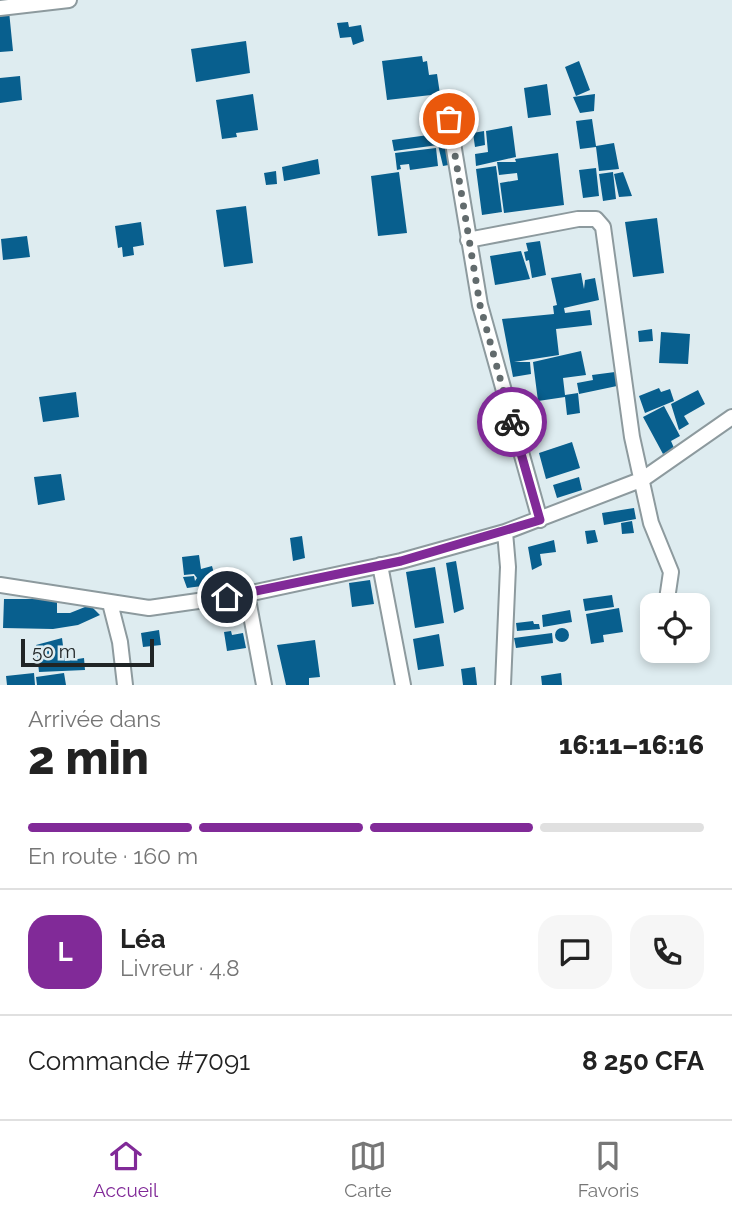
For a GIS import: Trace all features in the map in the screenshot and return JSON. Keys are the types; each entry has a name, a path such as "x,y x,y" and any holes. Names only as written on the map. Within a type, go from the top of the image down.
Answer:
{"street":[{"path":"0,8 69,0"},
{"path":"449,119 483,318 540,520"},
{"path":"468,240 578,219 596,219 603,227 624,393 654,533 671,572 668,593"},
{"path":"0,585 149,608 247,594 380,565 505,532 643,479 732,417"},
{"path":"503,685 508,567 505,532"},
{"path":"380,565 403,685"},
{"path":"247,594 264,685"},
{"path":"110,603 120,642 125,685"}],"building":[{"path":"9,11 13,51 0,52 0,12"},
{"path":"348,22 349,27 361,25 364,41 353,45 351,37 340,38 337,23"},
{"path":"246,41 250,73 196,82 191,49"},
{"path":"422,56 423,62 427,61 429,75 437,74 440,94 387,100 382,61"},
{"path":"579,61 590,90 576,96 565,67"},
{"path":"20,76 22,100 0,103 0,78"},
{"path":"547,84 551,115 528,118 524,88"},
{"path":"253,94 258,130 236,133 237,137 222,139 216,100"},
{"path":"595,94 594,111 580,113 573,97"},
{"path":"592,119 596,146 614,143 619,169 599,171 596,147 580,149 576,121"},
{"path":"512,126 516,157 476,166 475,154 488,152 486,131"},
{"path":"484,131 485,145 475,147 473,133"},
{"path":"443,133 444,145 449,145 454,164 443,166 438,145 394,151 392,140"},
{"path":"436,148 438,166 410,170 409,164 400,165 401,169 397,170 395,153"},
{"path":"558,153 564,205 504,213 500,183 518,180 517,173 499,175 497,162 516,162 515,159"},
{"path":"318,159 320,174 284,181 282,167"},
{"path":"496,166 502,212 482,215 476,169"},
{"path":"596,168 599,196 583,198 579,170"},
{"path":"276,171 277,184 266,185 264,173"},
{"path":"399,172 407,233 378,236 371,176"},
{"path":"613,172 616,199 603,201 599,174"},
{"path":"623,172 632,196 619,197 614,174"},
{"path":"246,206 253,263 224,267 216,210"},
{"path":"657,218 664,273 633,277 625,222"},
{"path":"141,222 144,245 133,247 134,255 123,257 122,247 118,248 115,226"},
{"path":"27,236 30,257 3,260 1,239"},
{"path":"540,241 546,275 532,278 529,260 526,261 524,252 528,251 526,243"},
{"path":"521,251 530,279 495,285 490,256"},
{"path":"581,273 584,289 585,280 595,278 599,300 564,308 565,313 590,310 592,325 556,329 559,355 514,362 530,362 531,374 513,377 502,319 554,314 553,306 557,305 551,278"},
{"path":"652,329 653,341 639,342 638,331"},
{"path":"661,332 690,334 688,364 659,363"},
{"path":"581,351 586,375 563,378 565,395 578,393 580,413 567,415 565,397 538,401 533,362"},
{"path":"615,372 617,386 579,394 577,383 593,380 592,375"},
{"path":"659,388 661,392 670,389 674,401 645,413 639,396"},
{"path":"698,390 705,404 684,416 689,424 679,430 671,404"},
{"path":"76,392 79,417 43,422 39,397"},
{"path":"664,406 680,436 671,441 674,448 663,454 643,417"},
{"path":"572,442 580,468 546,479 539,453"},
{"path":"61,474 65,500 38,505 34,477"},
{"path":"579,477 582,490 557,498 553,485"},
{"path":"634,508 636,519 604,525 602,513"},
{"path":"632,521 634,533 622,534 621,523"},
{"path":"595,530 598,542 587,544 585,531"},
{"path":"302,536 305,558 293,561 290,538"},
{"path":"554,540 556,552 540,554 542,565 532,570 528,547"},
{"path":"199,555 201,569 212,566 217,584 187,588 183,577 194,576 195,581 197,578 194,574 184,575 182,557"},
{"path":"456,561 464,609 454,613 446,563"},
{"path":"435,567 444,623 415,628 406,572"},
{"path":"370,580 374,604 352,607 349,583"},
{"path":"612,595 614,607 585,611 583,599"},
{"path":"4,599 57,599 57,613 70,613 90,605 100,615 78,625 53,629 3,628"},
{"path":"619,608 623,632 603,635 604,642 591,644 586,614"},
{"path":"570,610 572,622 543,627 542,615"},
{"path":"533,621 534,624 539,624 540,629 517,631 516,623"},
{"path":"562,628 567,630 567,640 562,642 557,640 555,635 557,630"},
{"path":"159,630 161,645 143,647 141,633"},
{"path":"231,631 232,635 243,633 246,648 227,651 224,632"},
{"path":"552,633 553,643 516,648 514,638"},
{"path":"439,634 444,666 418,670 413,639"},
{"path":"62,638 65,661 84,658 85,670 39,672 36,645"},
{"path":"315,640 320,677 309,678 309,685 286,685 277,645"},
{"path":"475,667 477,685 463,685 461,669"},
{"path":"34,673 35,685 7,685 6,676"},
{"path":"64,673 66,685 37,685 36,677"},
{"path":"561,673 562,685 542,685 541,676"}],"way so far":[{"path":"449,119 480,305 512,422"}],"route":[{"path":"227,597 401,561 540,520 512,422"}]}
